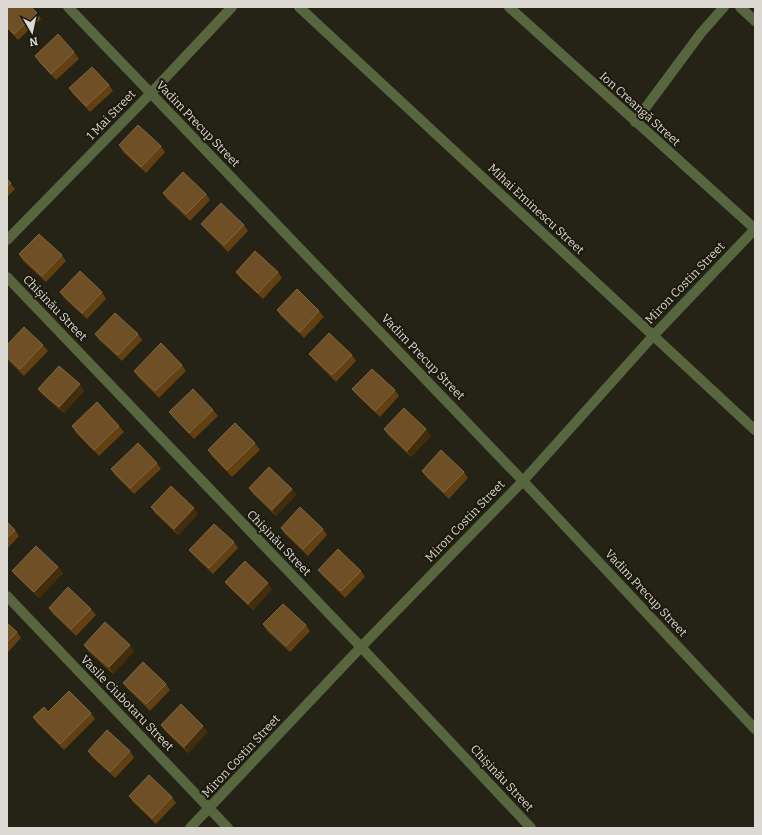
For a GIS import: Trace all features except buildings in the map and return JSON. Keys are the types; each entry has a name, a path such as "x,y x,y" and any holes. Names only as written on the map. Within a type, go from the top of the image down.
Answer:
{"street":[{"name":"Vadim Precup Street","path":"68,7 523,481 755,729"},
{"name":"1 Mai Street","path":"7,240 151,93 232,7"},
{"name":"Mihai Eminescu Street","path":"299,7 755,430"},
{"name":"Ion Creangă Street","path":"509,7 755,229"},
{"path":"635,122 701,33 724,7"},
{"path":"740,7 755,21"},
{"name":"Miron Costin Street","path":"190,828 360,647 523,481 653,336 755,229"},
{"name":"Chișinău Street","path":"7,277 531,828"},
{"name":"Vasile Ciubotaru Street","path":"7,596 228,828"}]}
